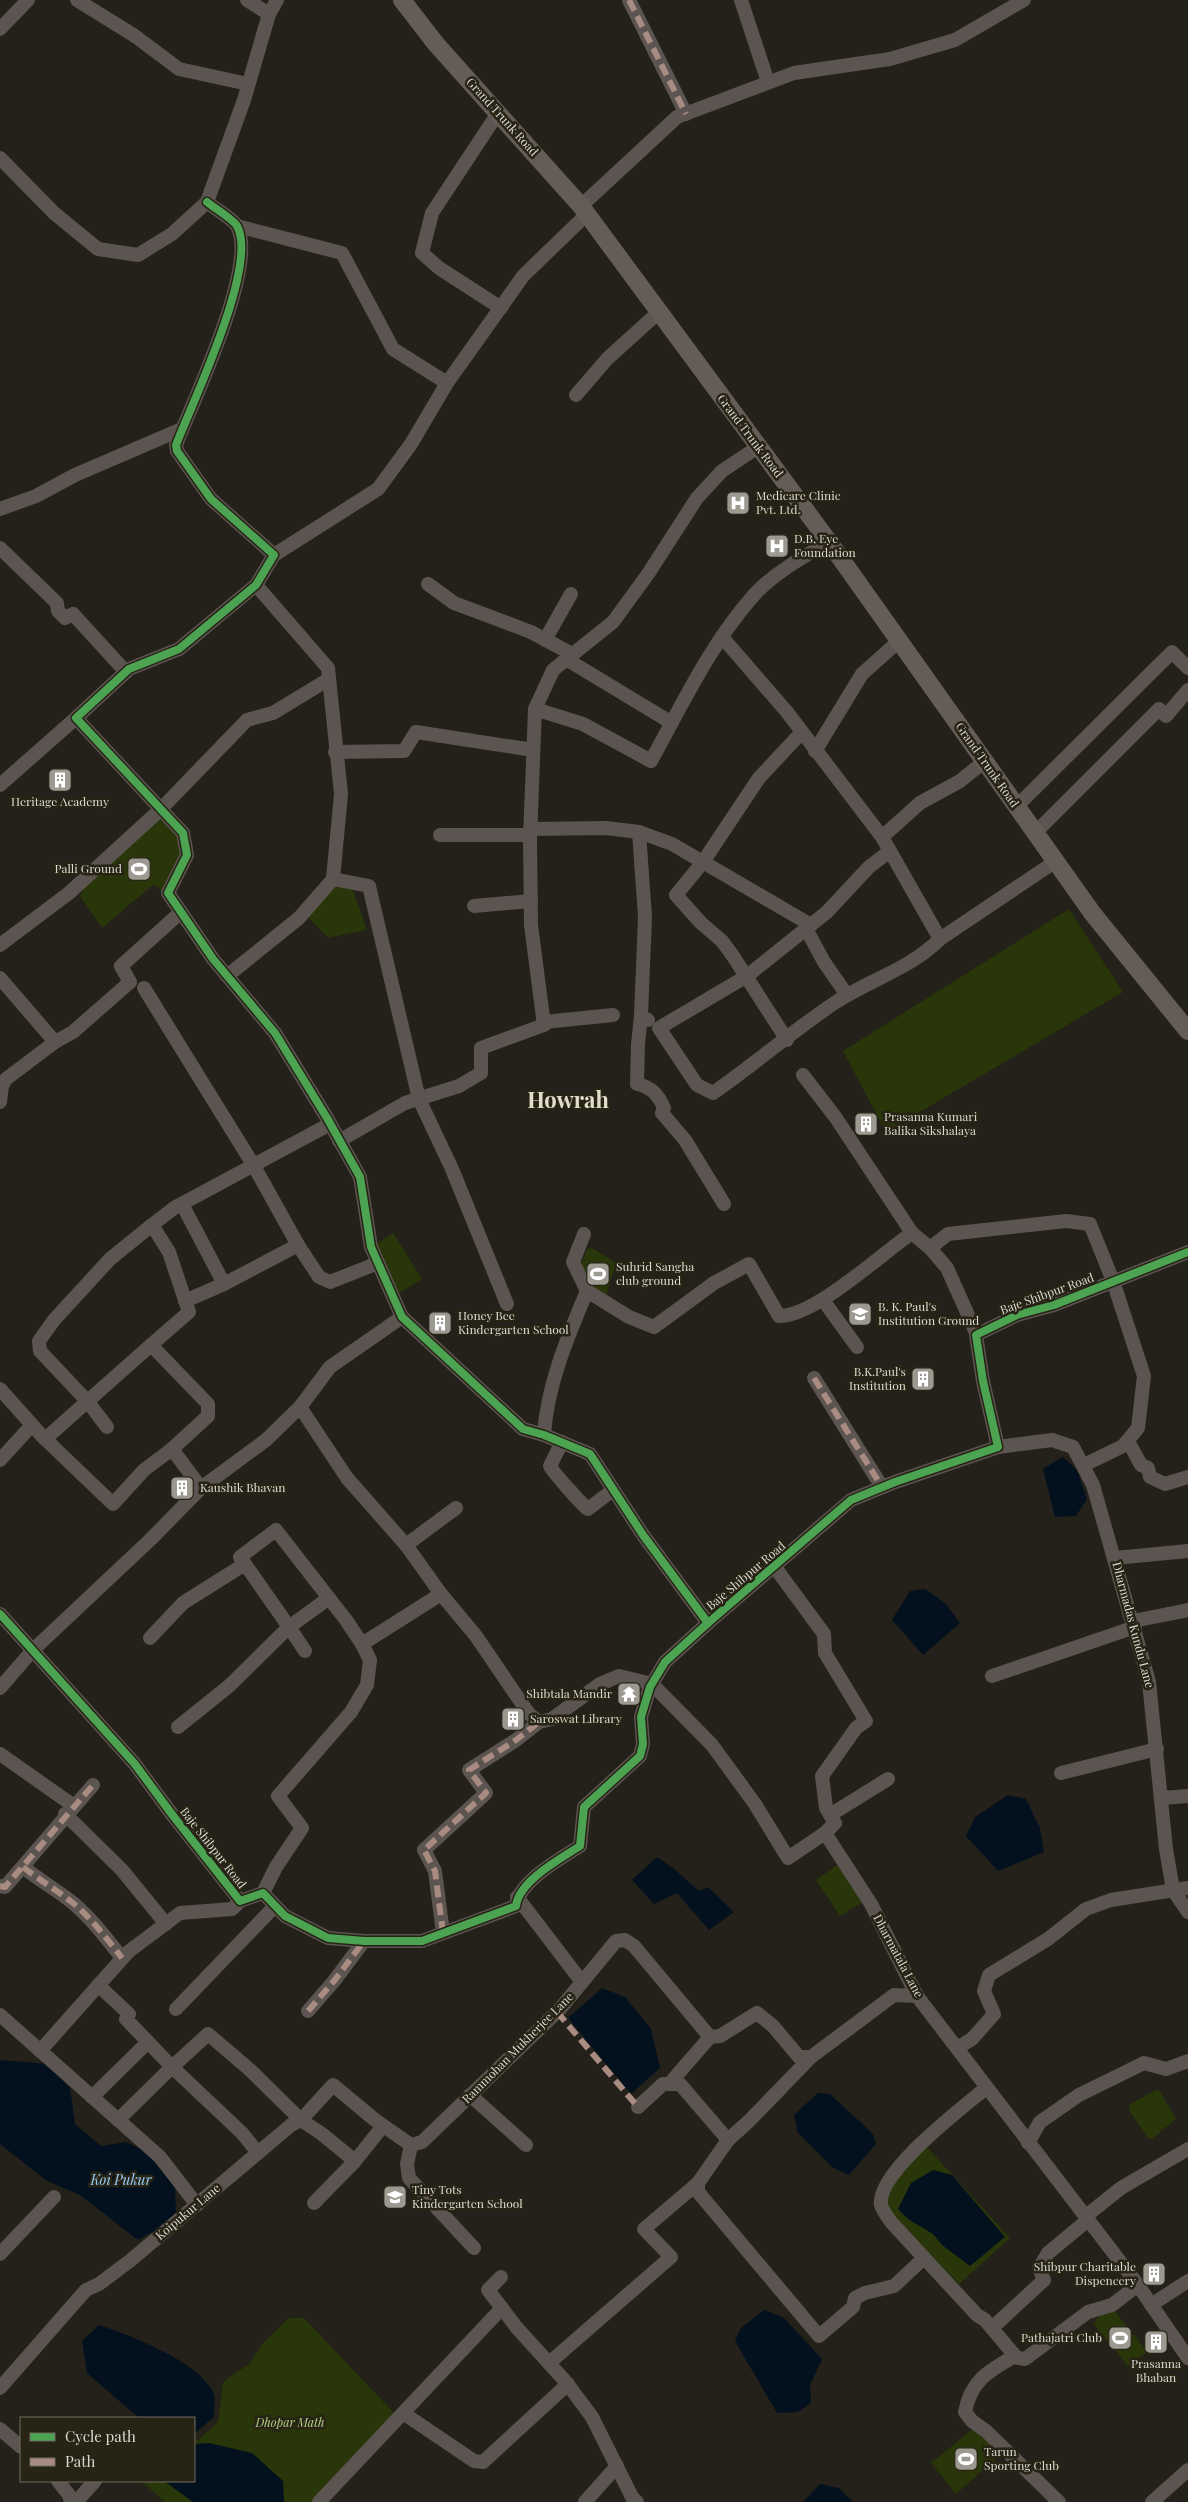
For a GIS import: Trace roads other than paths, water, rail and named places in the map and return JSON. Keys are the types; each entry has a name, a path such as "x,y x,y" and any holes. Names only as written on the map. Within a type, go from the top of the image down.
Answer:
{"main road":[{"name":"Grand Trunk Road","path":"402,0 436,44 584,211 829,542 1093,914 1188,1031"}],"street":[{"path":"0,29 28,0"},
{"path":"78,0 135,36 178,68 248,84"},
{"path":"247,0 269,14"},
{"path":"0,158 54,213 98,249 138,255 172,234 207,202 226,152 269,14 277,0"},
{"path":"629,0 686,114"},
{"path":"741,0 768,82"},
{"path":"0,785 126,672 178,649 256,585 274,555 378,489 412,444 447,383 523,276 677,117 794,73 890,59 955,40 1024,0"},
{"path":"498,113 432,213 422,253 439,268 501,308"},
{"path":"207,202 237,226 342,253 393,349 447,383"},
{"path":"237,226 242,251 231,306 176,445 177,451 211,499 274,555"},
{"path":"576,395 608,358 659,312"},
{"path":"0,509 36,496 92,467 182,428"},
{"path":"339,1141 405,1103 459,1086 481,1073 481,1048 544,1025 531,925 530,832 535,709 553,670 613,622 648,574 697,498 722,471 758,447"},
{"path":"535,709 583,724 652,761 722,637 755,594 791,564 829,542"},
{"path":"0,548 57,603 58,611 65,618 73,614 126,672"},
{"path":"428,584 454,603 532,632 672,723"},
{"path":"227,976 299,918 333,879 340,794 328,668 256,585"},
{"path":"545,640 571,594"},
{"path":"722,637 787,712 882,837 940,939"},
{"path":"815,751 862,674 899,641"},
{"path":"1016,807 1172,652 1188,668"},
{"path":"0,945 69,894 161,809 247,720 273,713 329,679"},
{"path":"1035,833 1159,709 1166,716 1188,690"},
{"path":"76,718 183,833 187,855 168,893 227,976 275,1033 360,1177 371,1247 402,1317 523,1429 544,1435 590,1454 643,1535 708,1623"},
{"path":"335,752 404,751 416,732 533,750"},
{"path":"787,1040 747,976 722,941 701,923 676,896 703,862 759,778 802,732"},
{"path":"882,837 920,804 960,781 984,761"},
{"path":"440,835 606,828 638,832 672,844 810,931 824,962 847,995"},
{"path":"638,832 645,917 642,1016 638,1044 637,1084 650,1087 658,1096 664,1108 662,1113 685,1140 724,1204"},
{"path":"659,1028 747,976 810,931 869,867 890,851"},
{"path":"642,1016 659,1028 697,1085 713,1093 847,995 864,984 896,971 928,951 940,939 1056,861"},
{"path":"333,879 369,886 419,1099 452,1169 507,1304"},
{"path":"474,906 531,901"},
{"path":"0,1102 2,1086 6,1079 55,1042 74,1032 130,982 121,966 181,912"},
{"path":"0,978 55,1042"},
{"path":"144,988 254,1166 298,1245 319,1277 330,1282 378,1263"},
{"path":"544,1022 613,1015"},
{"path":"803,1075 836,1118 912,1233 930,1248 947,1268 977,1335 983,1381 998,1446"},
{"path":"107,1427 88,1402 40,1350 39,1341 54,1320 110,1259 152,1225 182,1204 330,1124"},
{"path":"182,1204 224,1284"},
{"path":"930,1248 948,1234 1066,1221 1090,1224 1113,1281 1144,1376 1138,1428 1128,1441 1109,1454 1084,1465"},
{"path":"45,1439 189,1312 169,1252 152,1225"},
{"path":"584,1234 573,1262 587,1291 629,1317 654,1328 714,1283 749,1264 779,1316 788,1316 823,1300 912,1233"},
{"path":"185,1301 224,1284 298,1245"},
{"name":"Baje Shibpur Road","path":"977,1335 1017,1315 1054,1305 1188,1252"},
{"path":"544,1435 545,1416 553,1384 587,1291"},
{"path":"823,1300 857,1347"},
{"path":"0,1688 33,1650 201,1488 266,1440 300,1408 330,1367 402,1317"},
{"path":"0,1389 45,1439 102,1496 113,1504 144,1470 172,1449 208,1416 208,1404 151,1345"},
{"path":"814,1378 882,1487"},
{"path":"300,1408 347,1478 406,1545 441,1594 476,1636 529,1714 539,1722"},
{"path":"0,1460 32,1425"},
{"name":"Dharmadas Kundu Lane","path":"998,1446 1052,1440 1073,1447 1093,1485 1149,1682 1166,1849 1173,1890 1188,1912"},
{"path":"1128,1441 1141,1465 1148,1468 1150,1477 1165,1484 1188,1478"},
{"path":"562,1442 550,1466 552,1471 570,1488 583,1506 588,1509 594,1506 613,1490"},
{"name":"Baje Shibpur Road","path":"0,1614 134,1763 174,1818 240,1901 263,1893 285,1916 328,1938 364,1941 422,1941 516,1906 517,1897 542,1870 580,1846 584,1807 640,1756 643,1744 640,1717 652,1684 665,1662 774,1566 851,1500 882,1487 998,1446"},
{"path":"172,1449 201,1488"},
{"path":"406,1545 456,1508"},
{"path":"263,1893 276,1867 302,1828 278,1796 328,1735 351,1712 368,1685 370,1660 362,1644 329,1598 276,1530 240,1557 305,1651"},
{"path":"1115,1558 1188,1551"},
{"path":"150,1638 183,1603 245,1564"},
{"path":"443,1933 435,1870 424,1850 486,1793 470,1770 516,1740 539,1722 552,1719 600,1684 619,1676 652,1684 712,1745 755,1804 788,1858 825,1833 834,1823 826,1808 822,1776 856,1728 866,1721 825,1653 824,1634 774,1566"},
{"path":"362,1644 441,1594"},
{"path":"178,1727 229,1686 289,1626 329,1598"},
{"path":"992,1676 1134,1624 1188,1610"},
{"path":"1061,1773 1157,1749"},
{"path":"0,1754 69,1810 166,1924"},
{"path":"830,1815 888,1779"},
{"path":"0,1886 5,1887 92,1785"},
{"path":"1162,1798 1188,1796"},
{"name":"Dharmatala Lane","path":"825,1833 870,1904 917,1996 1138,2285 1188,2358"},
{"path":"23,1867 41,1882 72,1902 99,1929 122,1958"},
{"path":"956,2048 972,2039 994,2014 984,1991 990,1975 1048,1938 1086,1909 1110,1900 1188,1888"},
{"path":"517,1897 582,1982"},
{"path":"40,2051 122,1958 180,1913 232,1909 240,1901"},
{"path":"176,2009 275,1906"},
{"name":"Rammohan Mukherjee Lane","path":"411,2145 422,2142 559,2010 616,1941 626,1940 634,1946 710,2037"},
{"path":"308,2011 334,1981 364,1941"},
{"path":"98,1985 129,2014 126,2019 172,2067 242,2133 258,2153"},
{"path":"549,2363 671,2257 644,2229 698,2183 728,2140 749,2121 811,2056 894,1995 917,1996"},
{"path":"670,2083 710,2037 720,2036 757,2013 773,2026 799,2057 811,2056"},
{"path":"0,2015 160,2157 197,2205"},
{"path":"118,2120 208,2034 301,2120 322,2134 355,2161"},
{"path":"92,2097 148,2042"},
{"path":"1018,2130 1040,2122 1079,2095 1144,2064 1166,2069 1188,2061"},
{"path":"638,2107 663,2084 680,2084 728,2140"},
{"name":"Koipukur Lane","path":"0,2388 86,2290 99,2284 131,2260 292,2125 301,2120 331,2086 336,2087 383,2126"},
{"path":"986,2088 909,2156 891,2175 882,2196 881,2206 891,2222 949,2282 977,2315 992,2328 1016,2357"},
{"path":"470,2095 526,2145"},
{"path":"1028,2143 1040,2122"},
{"path":"314,2203 355,2161 383,2126 411,2145 407,2164 409,2178 474,2248"},
{"path":"992,2328 1044,2280 1038,2268 1048,2253 1121,2188 1188,2150"},
{"path":"698,2183 698,2192 819,2336 854,2307 855,2298 865,2293 894,2286 924,2258"},
{"path":"0,2254 54,2198"},
{"path":"501,2277 488,2290 568,2384 592,2417 632,2497 637,2502"},
{"path":"1151,2305 1188,2281"},
{"path":"1059,2502 986,2431 972,2421 965,2412 968,2396 977,2382 996,2366 1013,2357 1026,2359 1088,2312 1112,2305 1138,2285"},
{"path":"319,2502 502,2308"},
{"path":"403,2413 474,2462 483,2462 568,2384"},
{"path":"0,2429 20,2446"},
{"path":"585,2502 617,2466"},
{"path":"1152,2502 1188,2470"},
{"path":"59,2482 69,2495 71,2502"},
{"path":"76,2502 93,2482"}],"water":[{"path":"1063,1457 1077,1470 1087,1499 1076,1516 1055,1517 1043,1469"},
{"path":"925,1589 946,1604 960,1623 923,1655 892,1620 910,1591"},
{"path":"1008,1795 1026,1799 1040,1828 1044,1852 998,1871 966,1836 975,1817"},
{"path":"657,1857 673,1868 699,1891 708,1887 734,1912 709,1930 677,1893 654,1904 632,1880"},
{"path":"602,1988 625,1997 651,2029 660,2068 631,2094 568,2018"},
{"name":"Koi Pukur","path":"0,2060 49,2064 70,2088 75,2124 101,2146 126,2142 145,2151 175,2187 176,2213 156,2230 138,2240 80,2195 47,2181 0,2144"},
{"path":"818,2093 830,2094 873,2134 876,2144 849,2175 832,2167 798,2133 794,2115"},
{"path":"933,2170 952,2175 1005,2237 970,2266 942,2245 933,2234 908,2219 898,2209 911,2183"},
{"path":"764,2310 784,2318 822,2359 810,2385 811,2403 798,2412 777,2413 735,2341 741,2328"},
{"path":"99,2325 144,2342 177,2359 204,2379 212,2390 214,2417 195,2433 195,2417 138,2417 87,2373 82,2341"},
{"path":"209,2443 252,2453 283,2481 284,2502 193,2502 165,2482 195,2482 195,2444"},
{"path":"820,2484 839,2488 853,2502 803,2502"}],"place":[{"name":"Medicare Clinic Pvt. Ltd.","path":"738,503"},
{"name":"D.B. Eye Foundation","path":"777,546"},
{"name":"Heritage Academy","path":"60,780"},
{"name":"Palli Ground","path":"139,869"},
{"name":"Prasanna Kumari Balika Sikshalaya","path":"866,1124"},
{"name":"Suhrid Sangha club ground","path":"598,1274"},
{"name":"B. K. Paul's Institution Ground","path":"860,1314"},
{"name":"Honey Bee Kindergarten School","path":"440,1323"},
{"name":"B.K.Paul's Institution","path":"923,1379"},
{"name":"Kaushik Bhavan","path":"182,1488"},
{"name":"Shibtala Mandir","path":"629,1694"},
{"name":"Saroswat Library","path":"513,1719"},
{"name":"Tiny Tots Kindergarten School","path":"395,2197"},
{"name":"Shibpur Charitable Dispencery","path":"1154,2274"},
{"name":"Pathajatri Club","path":"1120,2338"},
{"name":"Prasanna Bhaban","path":"1156,2342"},
{"name":"Tarun Sporting Club","path":"966,2459"}],"district":[{"name":"Howrah","path":"568,1100"}],"park label":[{"name":"Dhopar Math","path":"290,2423"}]}
